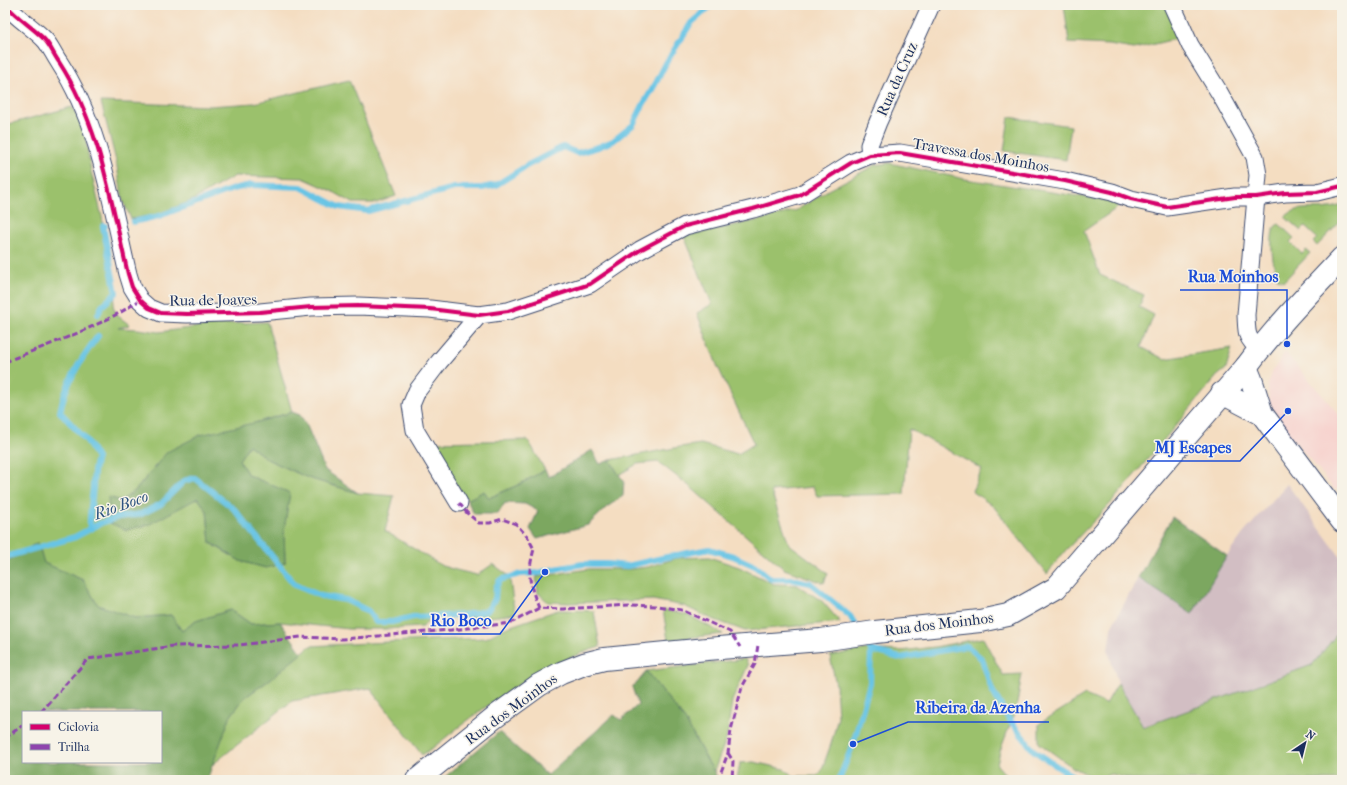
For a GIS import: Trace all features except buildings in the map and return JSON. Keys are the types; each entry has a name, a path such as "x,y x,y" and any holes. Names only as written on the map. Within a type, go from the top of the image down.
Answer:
{"main road":[{"name":"Rua dos Moinhos","path":"417,780 495,717 532,690 561,673 584,664 604,659 821,640 875,632 980,621 1008,615 1056,588 1222,393 1246,367 1259,349 1342,258"},
{"path":"1246,367 1262,414 1342,521"},
{"path":"1222,393 1262,414"}],"street":[{"name":"Rua da Cruz","path":"870,155 869,145 878,122 931,5"},
{"path":"1172,5 1190,44 1219,92 1255,157 1258,175 1246,315 1247,330 1250,341 1259,349"},
{"name":"Rua de Joaves","path":"8,13 45,40 68,76 85,109 98,147 130,281 140,300 149,308 161,313 187,314 260,312 311,307 358,306 430,309 479,315"},
{"name":"Travessa dos Moinhos","path":"479,315 508,311 590,284 640,250 685,226 800,196 851,163 870,155 900,153 1065,181 1167,207 1235,197 1256,197 1285,193 1317,192 1342,186"},
{"path":"459,503 415,430 411,405 417,391 434,368 479,315"}],"shaded area":[{"path":"1285,352 1342,418 1342,489 1334,489 1281,424 1269,402 1268,385 1273,371"},
{"path":"1287,484 1342,559 1342,628 1312,665 1142,727 1118,683 1108,651 1111,628 1138,578 1192,614 1227,556 1243,534"}],"green space":[{"path":"1064,5 1167,5 1179,38 1134,49 1109,45 1069,43"},
{"path":"349,80 396,196 376,203 353,203 330,190 303,178 235,176 189,202 155,215 131,219 123,201 116,161 101,102 210,106 254,103"},
{"path":"72,107 84,129 116,293 113,307 119,317 130,325 118,328 159,332 220,324 267,322 292,412 258,422 156,465 136,490 121,501 109,497 110,523 179,507 198,498 207,511 210,543 240,561 266,568 285,563 284,530 289,493 248,475 239,460 249,445 267,459 308,478 358,493 394,496 385,531 442,566 477,575 493,564 509,576 515,613 494,617 431,616 423,627 349,629 280,622 251,624 231,610 196,621 182,631 171,615 135,618 97,605 83,580 44,563 7,562 5,559 5,125"},
{"path":"1009,117 1071,126 1066,160 1004,151"},
{"path":"889,163 965,179 1124,203 1084,231 1100,275 1144,295 1139,307 1154,315 1141,347 1164,359 1232,348 1226,369 1217,376 1112,502 1065,551 1047,574 994,507 972,491 982,469 909,429 904,494 817,496 813,487 771,491 789,544 828,573 824,583 784,569 688,485 658,462 637,464 619,475 610,460 701,444 738,454 754,444 717,365 697,313 712,304 684,236 769,218 797,210 828,190 875,165"},
{"path":"1342,205 1342,220 1317,246 1313,242 1317,238 1305,227 1301,231 1285,217 1290,213 1301,209 1323,209"},
{"path":"1279,224 1294,238 1290,242 1302,254 1306,250 1310,253 1284,281 1278,279 1272,254 1274,227"},
{"path":"292,412 300,415 307,426 325,470 358,493 308,478 267,459 249,445 239,460 248,475 290,493 284,530 285,563 266,568 240,561 210,542 207,511 198,498 148,525 126,530 110,523 108,497 121,501 136,490 167,452 200,435 258,422"},
{"path":"528,440 545,470 520,484 489,498 484,491 467,500 446,469 434,442"},
{"path":"592,450 600,464 610,460 619,475 624,480 623,496 607,507 588,525 537,539 530,529 538,511 525,504 505,503 498,514 474,514 467,500 484,491 489,498 520,484 545,470 549,477"},
{"path":"1172,517 1227,556 1192,614 1138,578"},
{"path":"38,542 44,563 83,580 98,605 135,618 171,615 182,631 196,621 231,610 251,624 280,622 302,653 268,681 244,698 230,717 207,780 5,780 5,559 8,561"},
{"path":"709,557 739,567 774,584 797,585 822,601 840,622 745,631 710,618 684,606 653,600 568,603 548,602 538,593 536,577 589,569 631,569 648,567 677,558"},
{"path":"558,610 594,611 600,647 563,661 528,679 495,701 422,755 370,688 292,701 212,765 230,717 244,698 268,681 310,646 486,638 505,628"},
{"path":"663,610 688,615 723,634 668,640"},
{"path":"1342,628 1342,780 1135,780 1111,774 1097,779 1072,767 1039,743 1039,724 1085,695 1106,704 1118,683 1143,727 1312,665"},
{"path":"983,638 1003,675 1022,674 1016,709 1000,751 997,765 1010,780 737,780 740,763 754,762 784,769 794,776 817,776 821,772 831,744 838,717 836,685 830,656 867,649 899,651 935,647"},
{"path":"745,659 748,665 732,701 727,737 714,771 685,720 646,671"},
{"path":"646,671 685,720 718,780 441,780 499,732 547,775 614,715 621,720 638,705 632,687 638,682"}],"waterway":[{"path":"133,222 159,216 233,189 251,185 301,187 339,207 368,211 454,188 482,188 496,185 528,165 563,147 577,153 598,147 613,141 633,125 666,63 691,23 712,5"},
{"path":"98,314 102,306 116,293 103,226 105,226"},
{"path":"90,529 94,472 97,458 87,441 60,412 62,402 74,372 98,336"},
{"name":"Rio Boco","path":"5,557 75,537 101,523 119,517 141,514 161,504 184,481 195,478 234,509 295,585 321,596 346,600 368,611 376,622 392,622 413,617 463,615 487,611 495,599 496,587 500,580 520,574 538,573 583,564 627,566 709,549 733,556 757,567 771,579 790,579 810,583 850,616 859,631"},
{"name":"Rio Boco","path":"864,639 871,650 900,658 967,646 982,659 992,690 1006,715 1033,750 1080,780"},
{"path":"839,780 853,744 870,683 871,650"}],"marked path":[{"path":"5,362 92,327 109,319 140,300"},
{"path":"459,503 467,513 479,523 490,523 502,519 516,524 527,536 534,549 530,566 530,579 539,608"},
{"path":"42,711 88,659 173,646 240,645 301,637 342,639 451,630 511,623 539,608 563,609 629,605 657,606 682,610 730,632 740,647"},
{"path":"718,780 728,753 731,730 742,687 755,664 758,645"},
{"path":"5,738 22,726"},
{"path":"728,753 733,761 732,780"}],"cycle path":[{"path":"6,5 46,41 73,86 85,112 110,192 132,287 140,300 149,308 161,313 187,314 260,312 311,307 358,306 430,309 479,315 508,311 590,284 640,250 685,226 753,209 800,195 851,163 870,155 900,153 1065,181 1167,207 1235,197 1256,197 1285,193 1317,192 1342,186"}],"place":[{"name":"Rua Moinhos","path":"1287,344"},
{"name":"MJ Escapes","path":"1288,411"},
{"name":"Rio Boco","path":"545,572"},
{"name":"Ribeira da Azenha","path":"853,744"}]}
